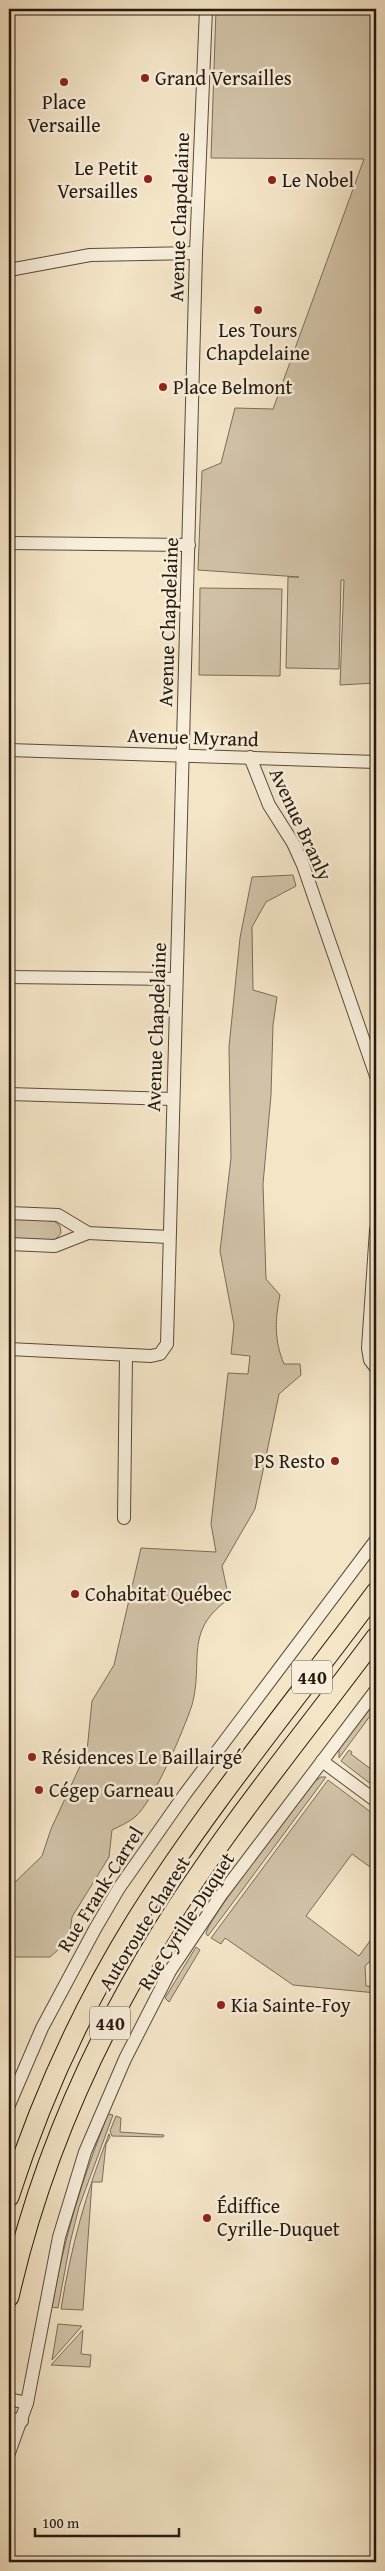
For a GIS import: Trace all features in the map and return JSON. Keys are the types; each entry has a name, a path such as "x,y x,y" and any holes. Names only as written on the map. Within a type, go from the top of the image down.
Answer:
{"highway":[{"name":"Autoroute Charest","path":"9,2197 28,2140 58,2067 91,2000 134,1924 192,1837 376,1592"},
{"name":"Autoroute Charest","path":"9,2297 31,2216 60,2135 94,2056 133,1979 202,1870 376,1637"}],"street":[{"name":"Avenue Chapdelaine","path":"126,1355 151,1356 160,1354 167,1344 196,253 206,9"},
{"path":"9,270 90,255 196,253"},
{"path":"9,543 189,545"},
{"name":"Avenue Myrand","path":"9,750 376,762"},
{"name":"Avenue Branly","path":"250,758 269,805 293,842 303,865 375,1067"},
{"path":"9,977 176,979"},
{"path":"9,1094 173,1099"},
{"path":"9,1213 58,1215 88,1233"},
{"path":"376,1230 368,1348 370,1360 376,1368"},
{"path":"9,1244 55,1246 88,1233 169,1237"},
{"path":"9,1349 126,1355 124,1518"},
{"name":"Rue Frank-Carrel","path":"9,2105 46,2020 94,1929 119,1888 185,1794 376,1540"},
{"name":"Rue Cyrille-Duquet","path":"9,2453 27,2404 59,2237 85,2152 125,2059 170,1971 221,1895 376,1690"},
{"path":"322,1761 376,1800"},
{"path":"9,2399 27,2404"},
{"path":"9,2418 22,2421"}],"shaded area":[{"path":"216,9 376,9 376,683 340,685 344,580 341,580 339,669 286,668 288,577 299,577 198,570 202,471 221,463 235,408 273,409 364,159 211,158"},
{"path":"200,588 282,589 280,676 199,675"},
{"path":"293,875 296,886 266,902 252,927 253,990 277,997 273,1025 271,1095 263,1184 266,1279 280,1295 276,1330 278,1347 284,1364 300,1364 301,1375 279,1394 255,1509 222,1566 229,1599 215,1611 200,1635 192,1705 168,1764 143,1809 133,1819 112,1830 109,1857 72,1917 69,1940 50,1957 14,1957 9,1965 9,1888 42,1856 51,1829 87,1751 92,1701 114,1665 141,1548 216,1552 211,1524 228,1373 248,1374 250,1356 231,1354 234,1325 220,1251 231,1158 229,1047 240,938 252,877"},
{"path":"9,1218 54,1221 60,1226 61,1233 55,1240 9,1238"},
{"path":"369,1709 373,1712 339,1758 339,1749"},
{"path":"349,1750 352,1752 351,1754 376,1773 376,1788 341,1761"},
{"path":"321,1777 326,1777 208,1936 206,1934 210,1924 221,1907 315,1781"},
{"path":"328,1780 376,1816 376,1860 370,1867 352,1854 306,1916 359,1956 372,1938 376,1941 376,1956 365,1966 366,1986 376,1987 376,1993 293,1985 225,1938 221,1944 211,1938"},
{"path":"196,1947 200,1950 169,2002 165,1998"},
{"path":"108,2114 113,2115 79,2207 58,2308 52,2307 62,2257 75,2209"},
{"path":"116,2116 121,2118 120,2132 164,2135 163,2137 112,2136 110,2131"},
{"path":"109,2134 110,2137 106,2144 102,2182 92,2182 83,2310 61,2309 69,2263 80,2220 93,2177"},
{"path":"58,2324 82,2326 52,2360"},
{"path":"83,2330 81,2354 91,2355 90,2367 51,2365"}],"place":[{"name":"Grand Versailles","path":"145,78"},
{"name":"Place Versaille","path":"64,82"},
{"name":"Le Petit Versailles","path":"148,179"},
{"name":"Le Nobel","path":"272,180"},
{"name":"Les Tours Chapdelaine","path":"258,310"},
{"name":"Place Belmont","path":"163,387"},
{"name":"PS Resto","path":"335,1461"},
{"name":"Cohabitat Québec","path":"75,1594"},
{"name":"Résidences Le Baillairgé","path":"32,1757"},
{"name":"Cégep Garneau","path":"39,1790"},
{"name":"Kia Sainte-Foy","path":"221,2005"},
{"name":"Édiffice Cyrille-Duquet","path":"207,2218"}]}
